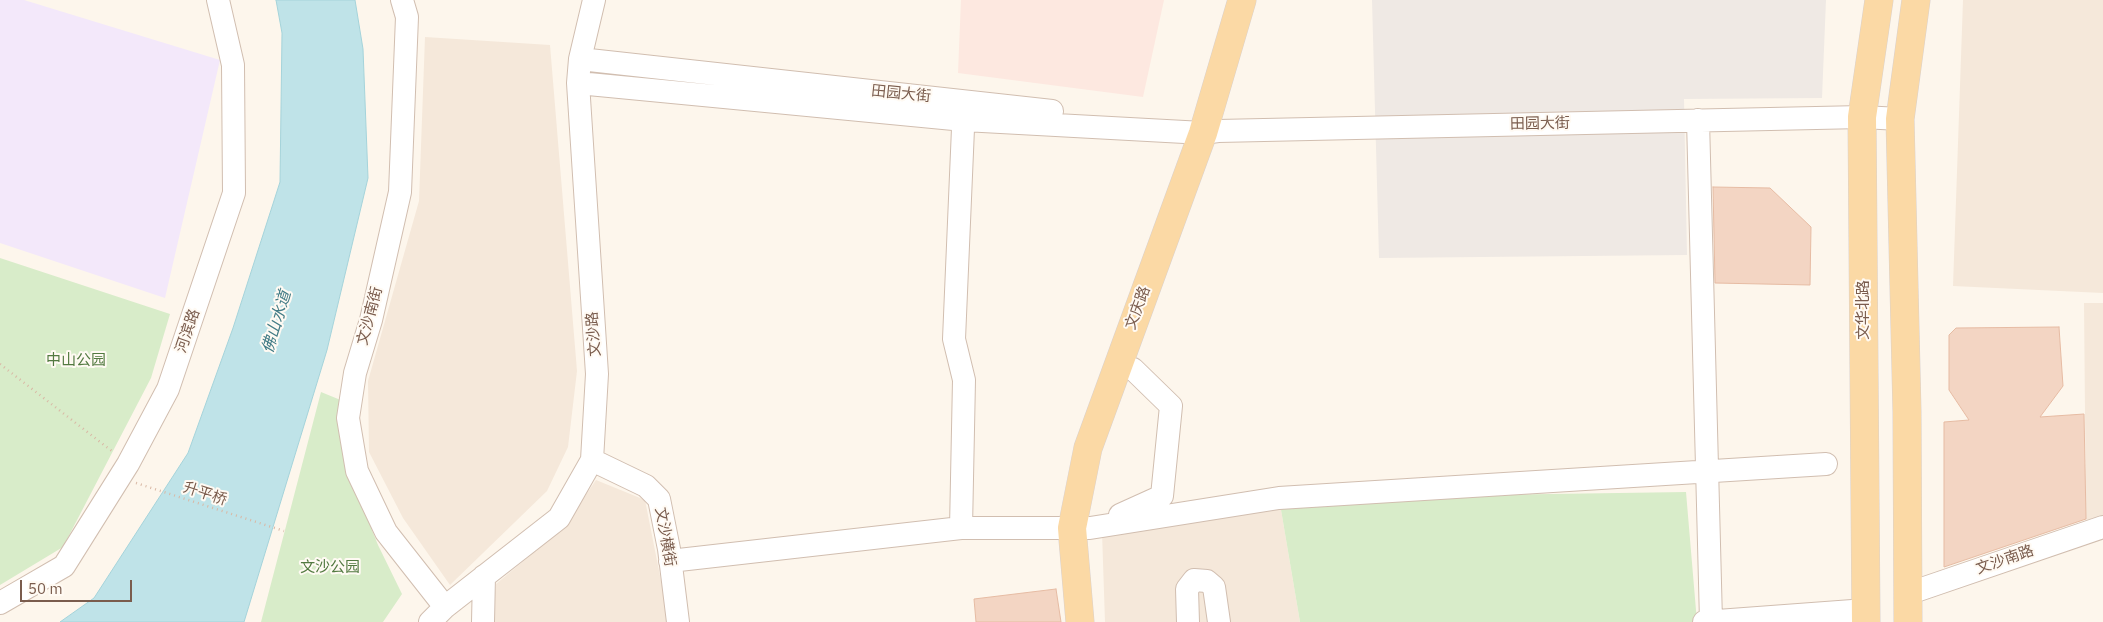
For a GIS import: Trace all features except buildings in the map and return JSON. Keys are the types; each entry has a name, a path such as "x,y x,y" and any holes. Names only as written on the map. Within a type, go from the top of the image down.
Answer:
{"main road":[{"name":"文庆路","path":"1096,622 1088,549 1081,528 1094,498 1113,425 1133,369 1209,128 1242,0"},
{"name":"文庆路","path":"1080,622 1081,528 1088,448 1258,0"},
{"name":"文华北路","path":"1866,616 1862,117 1879,0"},
{"path":"1908,622 1907,412 1900,119 1916,0"}],"street":[{"name":"河滨路","path":"0,603 64,566 123,471 168,389 234,193 233,64 218,0"},
{"name":"文沙南街","path":"402,0 407,17 400,192 371,320 355,373 348,418 357,471 386,532 437,617"},
{"name":"文沙路","path":"437,617 484,576 559,518 592,460 597,374 578,83 580,59 594,0"},
{"name":"田园大街","path":"580,59 964,111"},
{"name":"田园大街","path":"578,83 1209,128 1862,117 1900,119"},
{"path":"961,528 964,380 954,339 964,111"},
{"path":"1698,120 1711,622"},
{"path":"1081,528 1162,496 1171,406 1133,369"},
{"name":"文沙横街","path":"592,460 646,486 659,499 678,622"},
{"path":"670,561 961,528 1081,528 1279,498 1826,464"},
{"name":"文沙南路","path":"1908,594 2103,527"},
{"path":"483,622 484,576"},
{"path":"1188,622 1187,589 1194,580 1207,581 1214,587 1219,622"},
{"path":"1704,622 1866,616"}],"path":[{"name":"升平桥","path":"0,364 123,471 284,532"}],"shaded area":[{"path":"0,0 24,0 220,60 165,298 0,243"},
{"path":"961,0 1164,0 1143,97 958,73"},
{"path":"1372,0 1826,0 1822,98 1684,99 1687,255 1379,258"},
{"path":"1963,0 2103,0 2103,293 1953,286"},
{"path":"425,37 550,45 577,371 568,447 547,491 450,585 403,518 369,452 368,381 419,201"},
{"path":"2084,303 2103,303 2103,516 2086,520"},
{"path":"596,480 645,500 665,601 667,622 492,622 496,584 563,528"},
{"path":"1279,498 1300,622 1105,622 1102,532"}],"green space":[{"name":"中山公园","path":"0,258 170,314 151,378 63,547 0,585"},
{"name":"文沙公园","path":"321,392 343,401 351,478 378,545 402,594 383,622 261,622"},
{"path":"1686,492 1697,622 1300,622 1279,498"}],"water":[{"name":"佛山水道","path":"276,0 355,0 363,49 368,178 327,350 244,622 60,622 94,598 188,453 233,328 280,182 282,33"}]}
